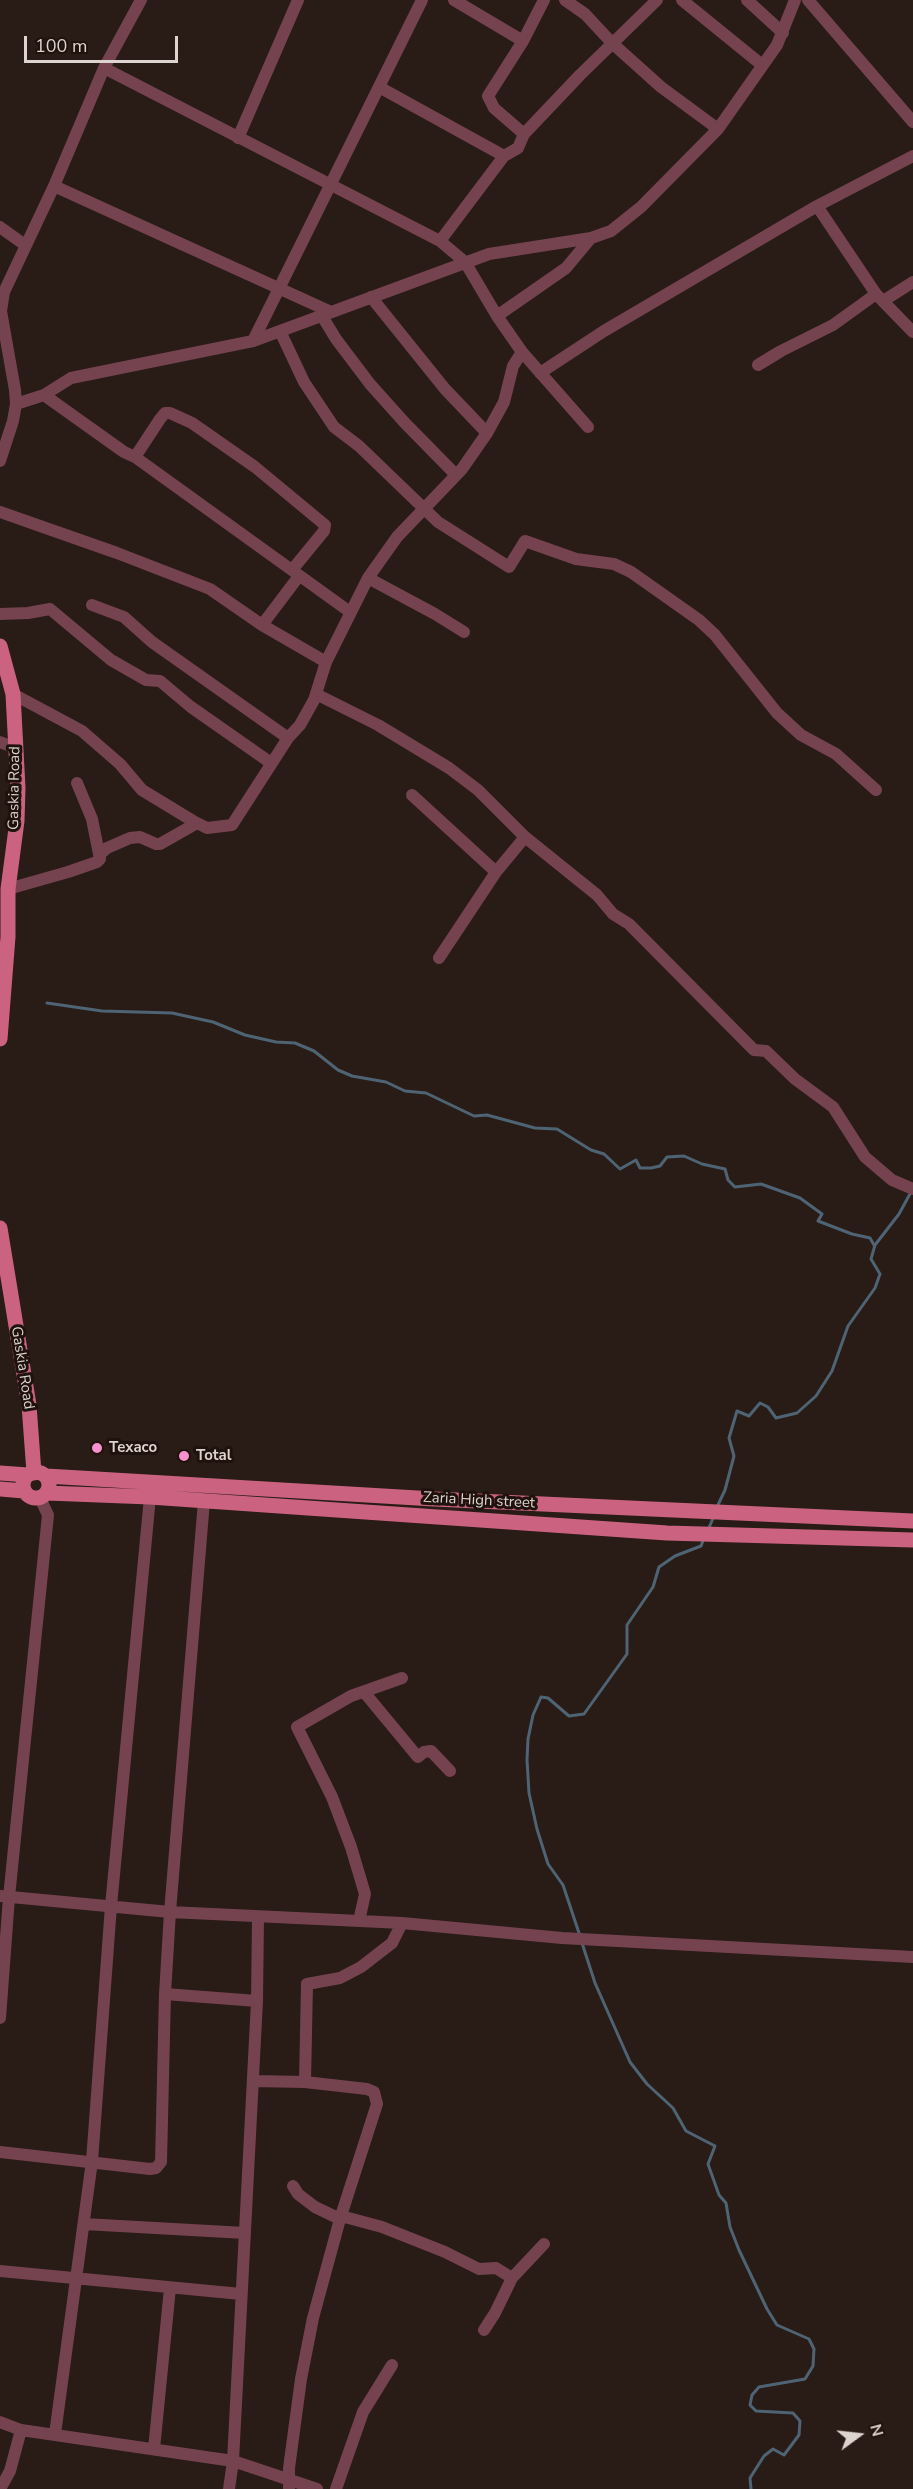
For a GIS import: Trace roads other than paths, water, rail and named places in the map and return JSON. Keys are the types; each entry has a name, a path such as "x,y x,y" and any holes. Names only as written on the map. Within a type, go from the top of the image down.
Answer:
{"main road":[{"name":"Gaskia Road","path":"0,646 13,694 17,821 5,863 8,889 8,937 0,1039"},
{"name":"Gaskia Road","path":"0,1228 29,1405 36,1475"},
{"name":"Zaria High street","path":"0,1473 434,1499 913,1521"},
{"path":"0,1489 24,1491 31,1497 43,1496 49,1481 36,1475 23,1485 24,1491"},
{"name":"Zaria High street","path":"43,1496 150,1497 667,1533 913,1540"}],"street":[{"path":"0,461 16,404 14,380 1,310 4,292 54,186 104,68 141,0"},
{"path":"238,138 298,0"},
{"path":"253,341 332,186 422,0"},
{"path":"454,0 523,41"},
{"path":"524,134 494,108 488,96 523,41 544,0"},
{"path":"565,0 585,14 612,43 661,87 718,129"},
{"path":"440,241 504,156 518,148 524,134 657,0"},
{"path":"682,0 762,65"},
{"path":"747,0 783,33"},
{"path":"16,404 44,394 71,378 253,341 489,254 591,238 611,231 641,207 718,129 777,45 795,0"},
{"path":"808,0 913,122"},
{"path":"104,68 440,241 465,262 497,316 522,352 588,427"},
{"path":"379,87 504,156"},
{"path":"540,373 604,331 817,206 913,156"},
{"path":"54,186 278,288 326,314 336,339 370,384 456,475"},
{"path":"817,206 880,298 913,332"},
{"path":"0,227 25,245"},
{"path":"497,316 566,268 591,238"},
{"path":"758,365 913,282"},
{"path":"371,297 445,388 487,433"},
{"path":"280,331 304,382 334,427 376,462 424,510 454,533 508,567 525,541 576,559 614,564 631,572 699,620 715,635 777,713 801,735 836,754 876,790"},
{"path":"13,694 82,731 120,764 142,790 207,828 232,825 288,738 300,726 316,694 326,662 368,578 397,537 456,475 487,433 504,402 513,366 522,352"},
{"path":"44,394 350,612"},
{"path":"135,457 160,419 165,413 170,413 192,423 255,467 325,525 324,531 262,625"},
{"path":"0,512 210,589 262,625 326,662"},
{"path":"368,578 464,632"},
{"path":"92,605 124,617 152,642 288,738"},
{"path":"0,614 50,609 111,660 146,680 160,681 191,707 271,763"},
{"path":"316,694 378,725 449,768 478,790 525,837 597,895 613,914 629,924 754,1050 766,1051 795,1080 833,1107 865,1157 892,1180 913,1188"},
{"path":"0,741 16,748"},
{"path":"8,889 95,863 100,859 92,819 83,794 76,783"},
{"path":"412,795 496,872"},
{"path":"99,855 107,848 130,837 140,837 160,844 198,823"},
{"path":"439,958 496,872 525,837"},
{"path":"0,2018 5,1896 48,1515 43,1496"},
{"path":"55,2433 92,2161 111,1906 150,1497"},
{"path":"0,2152 150,2169 159,2166 170,1912 204,1501"},
{"path":"359,1921 365,1894 351,1847 332,1797 297,1727 351,1696 402,1678"},
{"path":"364,1692 418,1757 424,1752 431,1751 450,1771"},
{"path":"5,1896 170,1912 402,1923 562,1938 913,1958"},
{"path":"229,2489 253,2081 258,1917"},
{"path":"305,2082 307,1984 340,1978 361,1967 386,1948 396,1937 402,1923"},
{"path":"165,1994 257,2001"},
{"path":"253,2081 305,2082 367,2089 375,2095 376,2113 341,2217 306,2349 289,2485"},
{"path":"293,2186 298,2194 315,2207 341,2217 382,2227 445,2252 479,2270 496,2268 512,2278"},
{"path":"84,2224 245,2233"},
{"path":"484,2330 512,2278 544,2244"},
{"path":"0,2271 241,2294"},
{"path":"154,2449 170,2288"},
{"path":"336,2489 363,2412 392,2366"},
{"path":"0,2422 21,2430 55,2433 232,2461 289,2485 317,2489"},
{"path":"0,2489 10,2471 21,2430"}],"waterway":[{"path":"47,1003 102,1011 172,1013 213,1022 245,1035 276,1042 295,1043 314,1051 338,1070 352,1076 386,1082 405,1091 426,1093 474,1116 487,1115 535,1128 557,1129 591,1150 604,1154 620,1169 636,1160 640,1168 651,1168 660,1166 667,1157 684,1156 702,1164 725,1169 728,1180 735,1187 761,1184 800,1198 822,1214 818,1221 870,1238 874,1245"},
{"path":"717,1507 725,1490 734,1456 729,1438 737,1411 749,1416 760,1403 768,1407 776,1418 797,1413 816,1396 832,1371 848,1326 875,1288 880,1274 871,1259 875,1245 899,1214 911,1192"},
{"path":"708,1530 714,1516"},
{"path":"580,1936 563,1885 548,1864 529,1793 528,1739 533,1715 541,1697 548,1698 569,1716 584,1714 627,1654 627,1625 653,1587 659,1567 675,1556 701,1546 704,1538"},
{"path":"582,1943 595,1983 630,2062 647,2084 673,2108 686,2131 715,2146 708,2164 719,2195 726,2203 730,2227 739,2250 767,2309 777,2325 809,2339 814,2349 813,2366 805,2379 759,2387 752,2395 750,2405 756,2411 793,2413 800,2421 799,2435 784,2455 773,2449 764,2456 750,2478 751,2489"}],"place":[{"name":"Texaco","path":"97,1448"},
{"name":"Total","path":"184,1456"}]}
